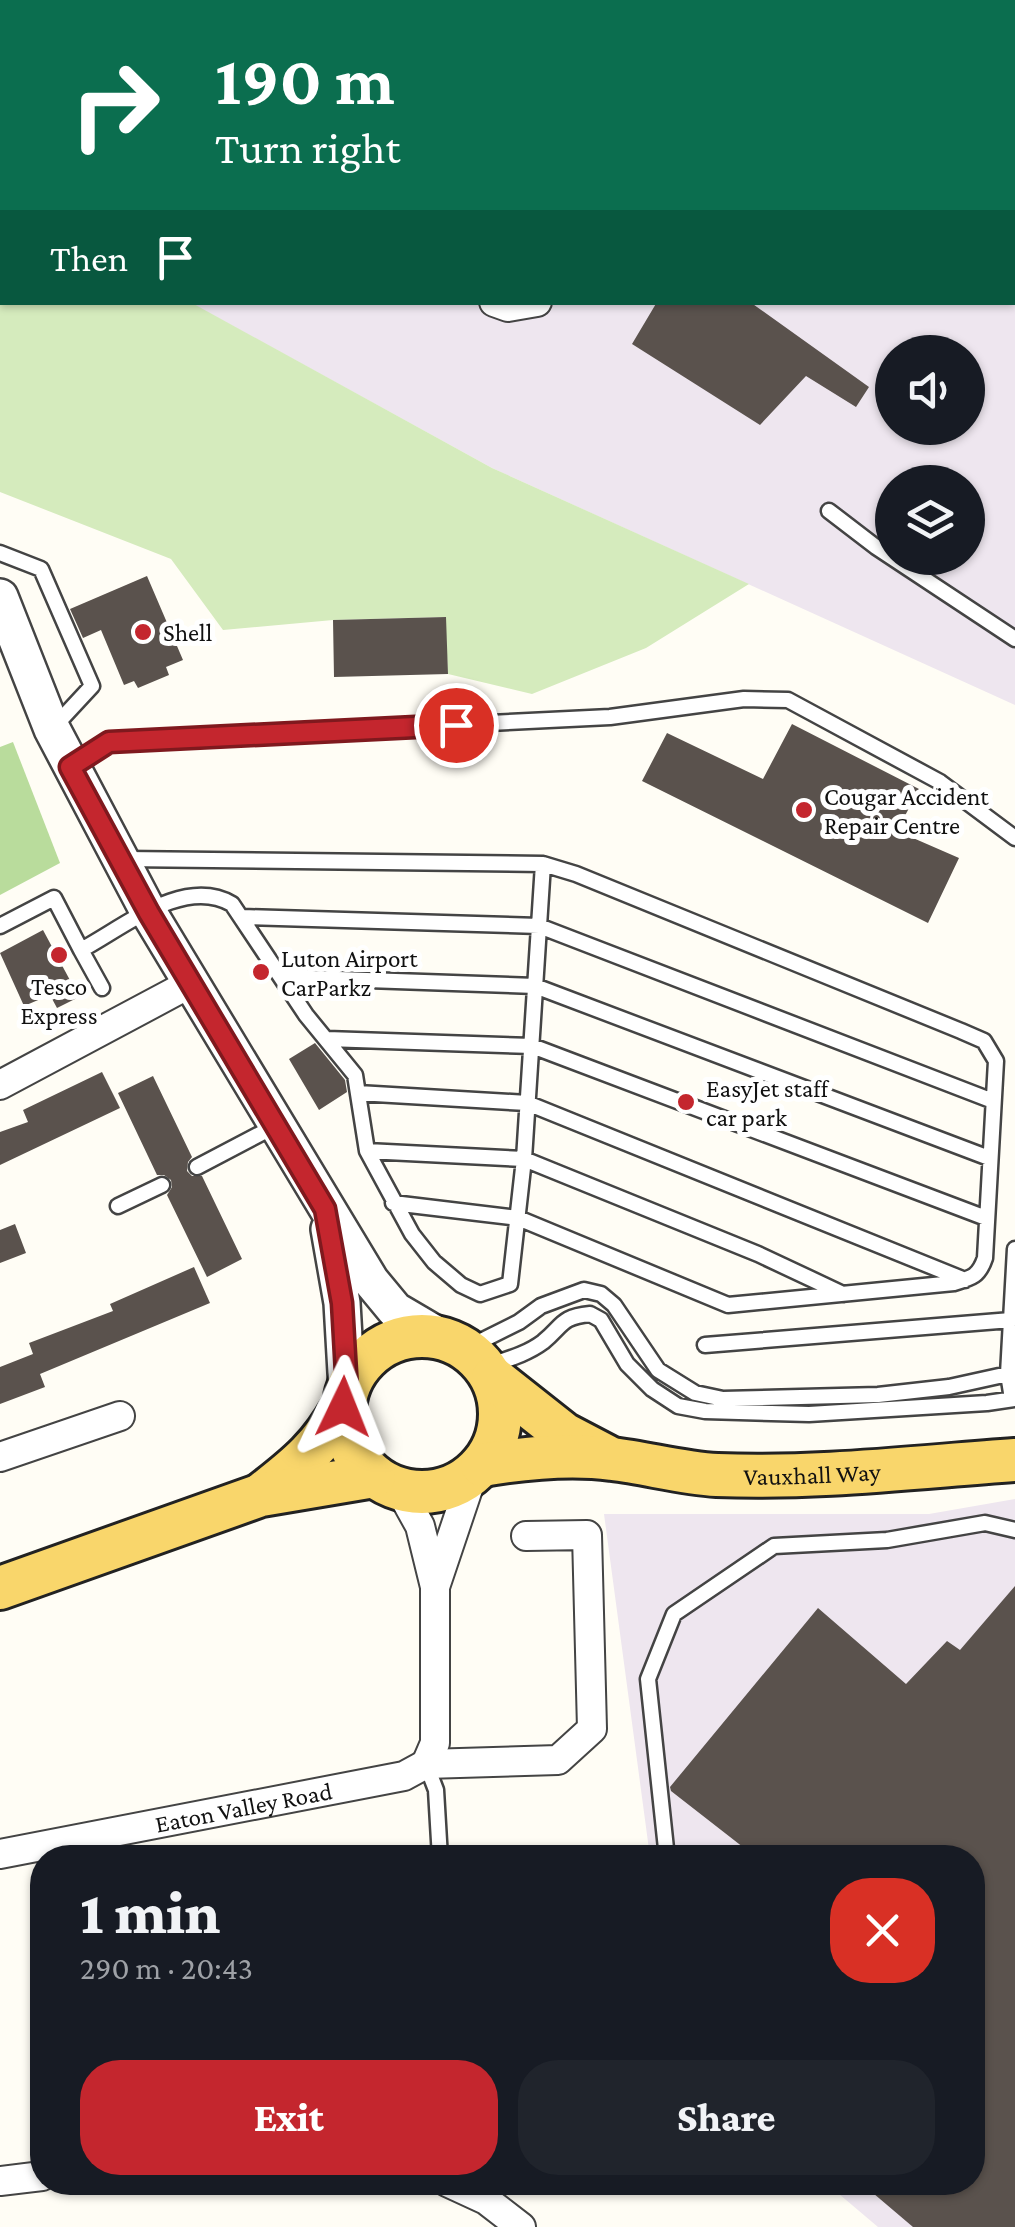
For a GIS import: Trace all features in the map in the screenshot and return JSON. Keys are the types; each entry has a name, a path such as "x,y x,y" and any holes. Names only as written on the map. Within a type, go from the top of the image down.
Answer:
{"main road":[{"path":"0,1588 261,1495 387,1483 422,1493 457,1485 478,1469 492,1450 500,1424 500,1398 471,1357 418,1334 392,1340 369,1355 355,1372 327,1436 309,1458 261,1495"},
{"name":"Vauxhall Way","path":"471,1357 564,1434 610,1458"},
{"path":"345,1398 344,1427 353,1452 387,1483"},
{"name":"Vauxhall Way","path":"478,1469 544,1458 610,1458 716,1475 812,1475 1015,1460"}],"street":[{"path":"0,596 70,767 149,913 325,1209 371,1281 395,1310 471,1357"},
{"path":"0,1085 192,982"},
{"path":"325,1209 342,1303 345,1398"},
{"path":"0,1457 120,1416"},
{"path":"435,1587 478,1469"},
{"path":"387,1483 420,1526 435,1587 435,1743 426,1764"},
{"name":"Eaton Valley Road","path":"47,1845 404,1776 426,1764 558,1760 592,1730 587,1536 526,1536"},
{"name":"Eaton Valley Road","path":"0,1854 30,1848"},
{"path":"0,2181 30,2177"},
{"path":"475,2195 522,2227"}],"lane":[{"path":"830,512 1015,640"},
{"path":"0,553 41,569 92,686 52,729"},
{"path":"70,767 109,742 610,717 744,699 788,700 940,782 1015,838"},
{"path":"120,858 543,864 576,874 984,1041 996,1061 985,1258 981,1272 965,1280 728,1305 518,1218 393,1203"},
{"path":"81,950 185,896 218,896 232,904 306,1015 355,1074 368,1151 412,1234 434,1262 460,1285 480,1294 510,1284 524,1160 543,864"},
{"path":"0,926 54,898 102,988"},
{"path":"243,917 539,926 993,1101"},
{"path":"281,977 536,986 989,1158"},
{"path":"327,1039 532,1046 986,1218"},
{"path":"358,1092 527,1103 965,1280"},
{"path":"197,1167 276,1126"},
{"path":"368,1151 524,1160 758,1254 844,1295"},
{"path":"118,1206 162,1186"},
{"path":"471,1357 519,1356 544,1341 562,1320 590,1314 601,1320 627,1364 652,1390 678,1406 705,1411 809,1414 1014,1399 1008,1374 1015,1249"},
{"path":"471,1357 541,1306 584,1290 601,1294 614,1305 658,1370 695,1393 724,1399 878,1395 950,1388 1008,1374"},
{"path":"705,1345 1011,1320"},
{"path":"666,1845 648,1680 674,1614 774,1546 887,1540 985,1523 1015,1530"},
{"path":"426,1764 436,1790 439,1845"}],"shaded area":[{"path":"195,305 1015,305 1015,705 492,468"},
{"path":"1015,1499 1015,2227 878,2227 840,2195 985,2195 985,1845 648,1845 604,1514 929,1514"}],"green space":[{"path":"0,305 196,305 492,468 749,584 646,648 532,694 448,674 445,617 333,620 223,630 171,559 0,492"},
{"path":"13,742 60,863 0,895 0,747"}],"building":[{"path":"655,305 754,305 869,387 856,407 806,376 760,425 632,344"},
{"name":"Shell","path":"147,576 183,660 166,667 169,675 138,688 134,681 124,685 101,630 83,638 70,609"},
{"path":"446,617 448,674 334,677 333,620"},
{"name":"Cougar Accident Repair Centre","path":"792,724 919,789 897,831 959,858 928,923 642,781 667,733 763,779"},
{"path":"43,930 79,997 57,1008 50,995 24,1006 0,953"},
{"path":"315,1043 345,1080 347,1092 319,1110 289,1059"},
{"path":"102,1072 120,1108 0,1165 0,1132 28,1122 23,1110"},
{"path":"153,1076 192,1157 187,1171 192,1176 202,1176 242,1259 207,1277 167,1195 171,1180 157,1175 118,1093"},
{"path":"15,1224 26,1253 0,1263 0,1230"},
{"path":"194,1267 210,1303 40,1374 45,1387 0,1404 0,1367 33,1354 29,1343 113,1311 110,1304"},
{"path":"1015,1586 1015,2227 913,2227 875,2195 985,2195 985,1845 740,1845 670,1787 818,1608 906,1684 947,1641 960,1650"}],"place":[{"name":"Shell","path":"143,632"},
{"name":"Cougar Accident Repair Centre","path":"804,810"},
{"name":"Tesco Express","path":"59,955"},
{"name":"Luton Airport CarParkz","path":"261,972"},
{"name":"EasyJet staff car park","path":"686,1102"}],"route":[{"path":"343,1407 347,1390 342,1303 325,1209 149,913 70,767 109,742 456,725"}]}
